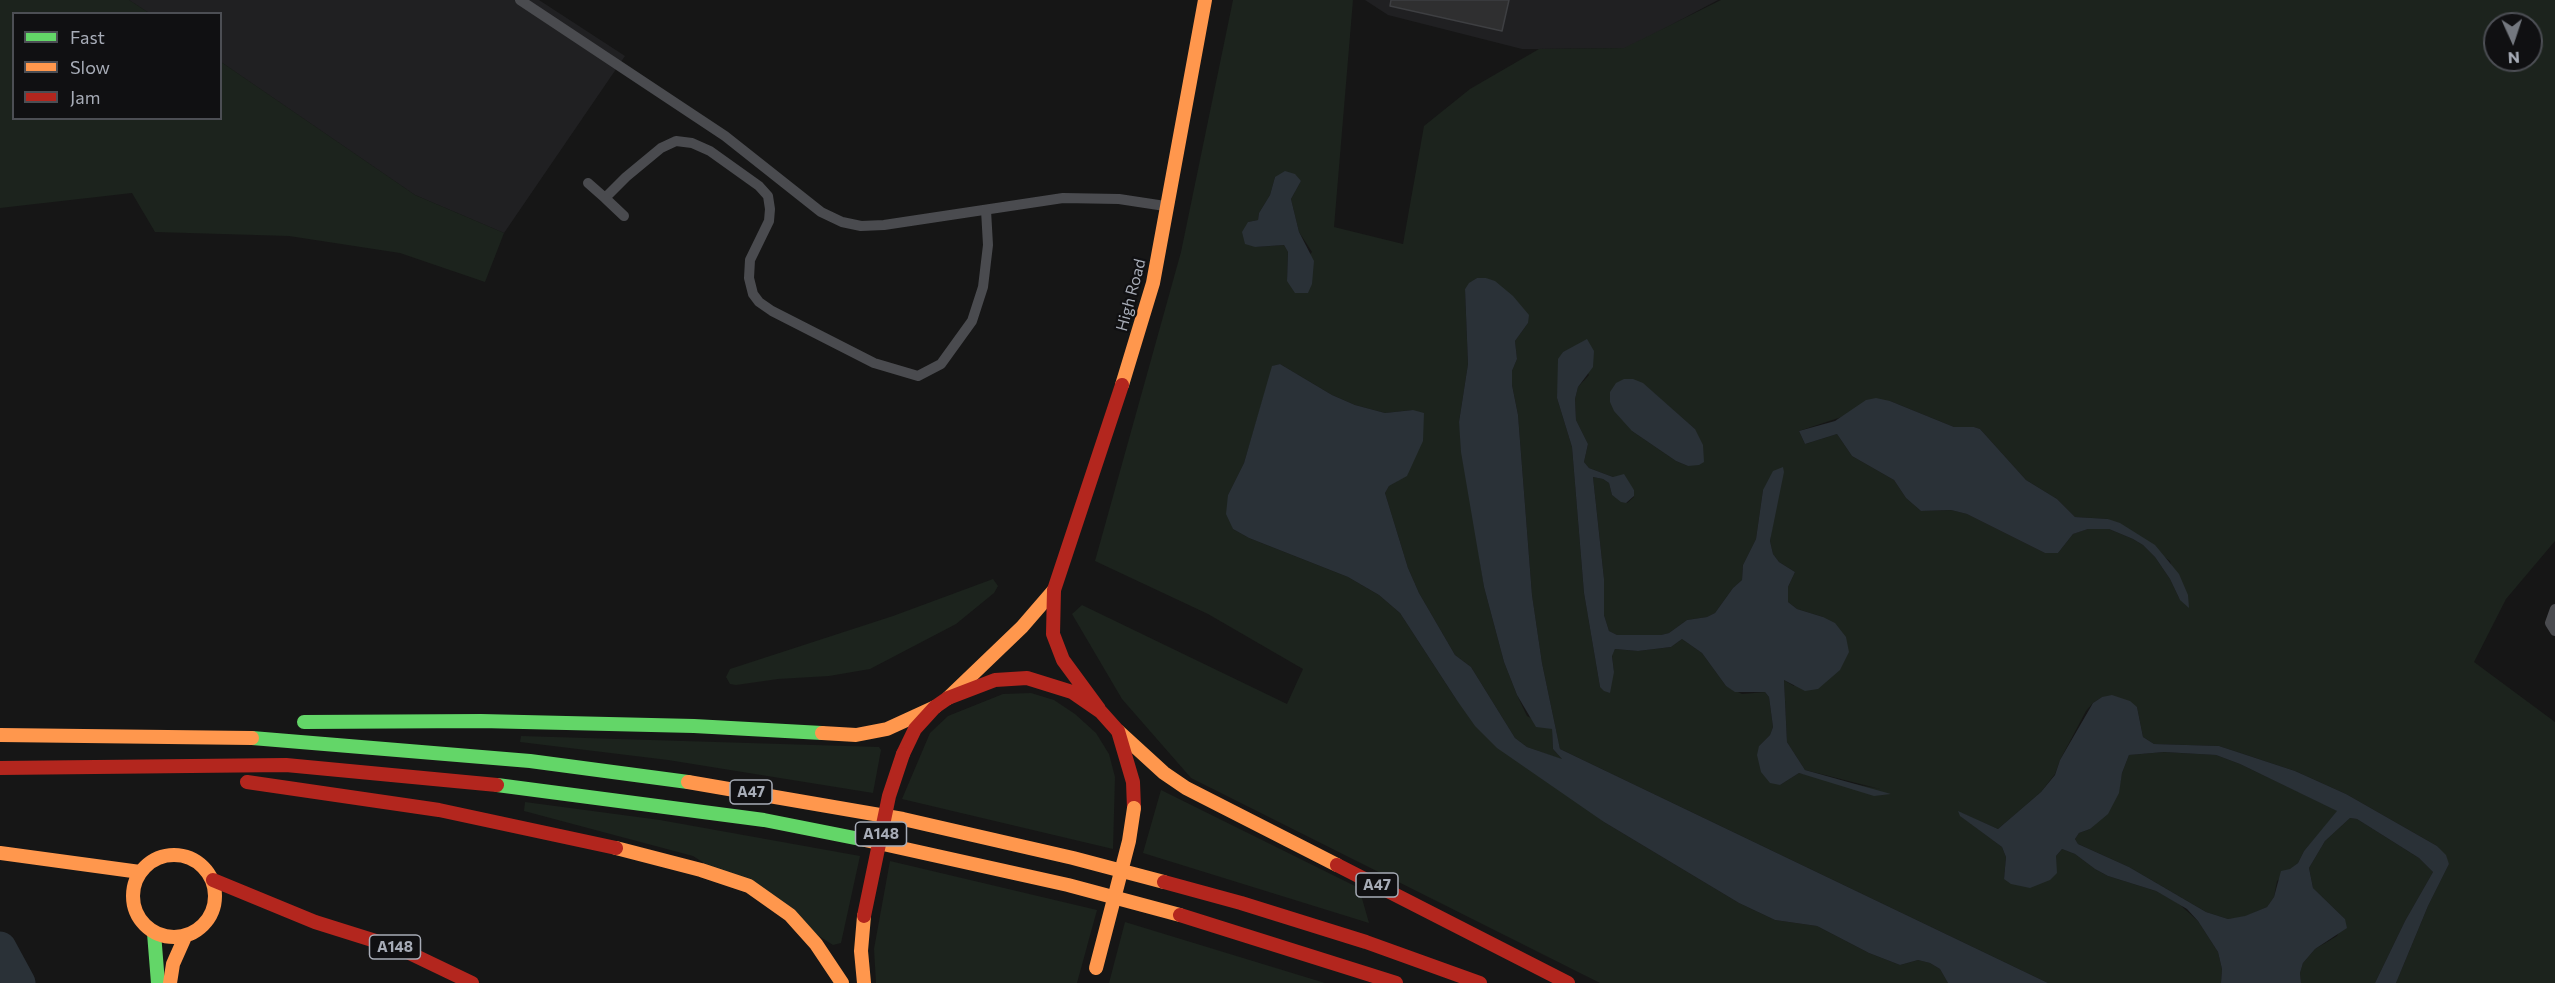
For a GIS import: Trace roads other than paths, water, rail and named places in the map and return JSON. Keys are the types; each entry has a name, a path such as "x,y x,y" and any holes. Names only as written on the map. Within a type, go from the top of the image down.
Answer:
{"main road":[{"name":"High Road","path":"1101,712 1063,660 1053,634 1054,590 1134,347 1152,283 1205,0"},
{"name":"High Road","path":"948,698 994,651 1022,627 1054,590"},
{"name":"A148","path":"864,983 861,951 864,916 890,796 903,754 915,729 935,707 948,698 995,680 1027,678 1072,692 1101,712 1118,731 1133,782 1134,808 1129,842 1092,983"},
{"path":"289,722 492,721 694,726 846,735 870,734 886,729 935,707"},
{"name":"A47","path":"0,735 181,723"},
{"name":"A47","path":"1118,731 1164,772 1186,788 1568,983"},
{"name":"A47","path":"0,735 265,738 530,761 665,778 757,793 903,819 1096,864 1252,906 1366,942 1480,983"},
{"name":"A47","path":"0,768 286,765 527,788 764,820 897,846 1068,885 1223,927 1396,983"},
{"name":"A47","path":"38,767 222,780 440,810 628,851 748,886 790,915 816,944 842,983"},
{"path":"3,853 140,872"},
{"path":"117,897 134,909 142,923 154,933 169,938 185,937 216,916 213,880 201,864 179,854 157,858 140,872 133,890 134,909"},
{"path":"65,861 91,879"},
{"name":"A148","path":"213,880 315,922 401,949 472,983"},
{"name":"A148","path":"256,914 315,922"},
{"path":"154,933 158,983"},
{"path":"170,983 173,964 185,937"}],"lane":[{"path":"520,0 725,136 821,212 842,222 861,226 884,225 1063,198 1092,197 1168,206"},
{"path":"605,198 661,148 676,141 700,146 710,151 759,186 768,196 769,221 750,260 748,278 753,294 759,302 772,311 874,363 918,376 941,364 972,321 983,287 987,256 986,210"},
{"path":"588,183 624,216"},
{"path":"2555,609 2550,623 2555,631"}],"waterway":[{"path":"0,948 19,983"}]}
